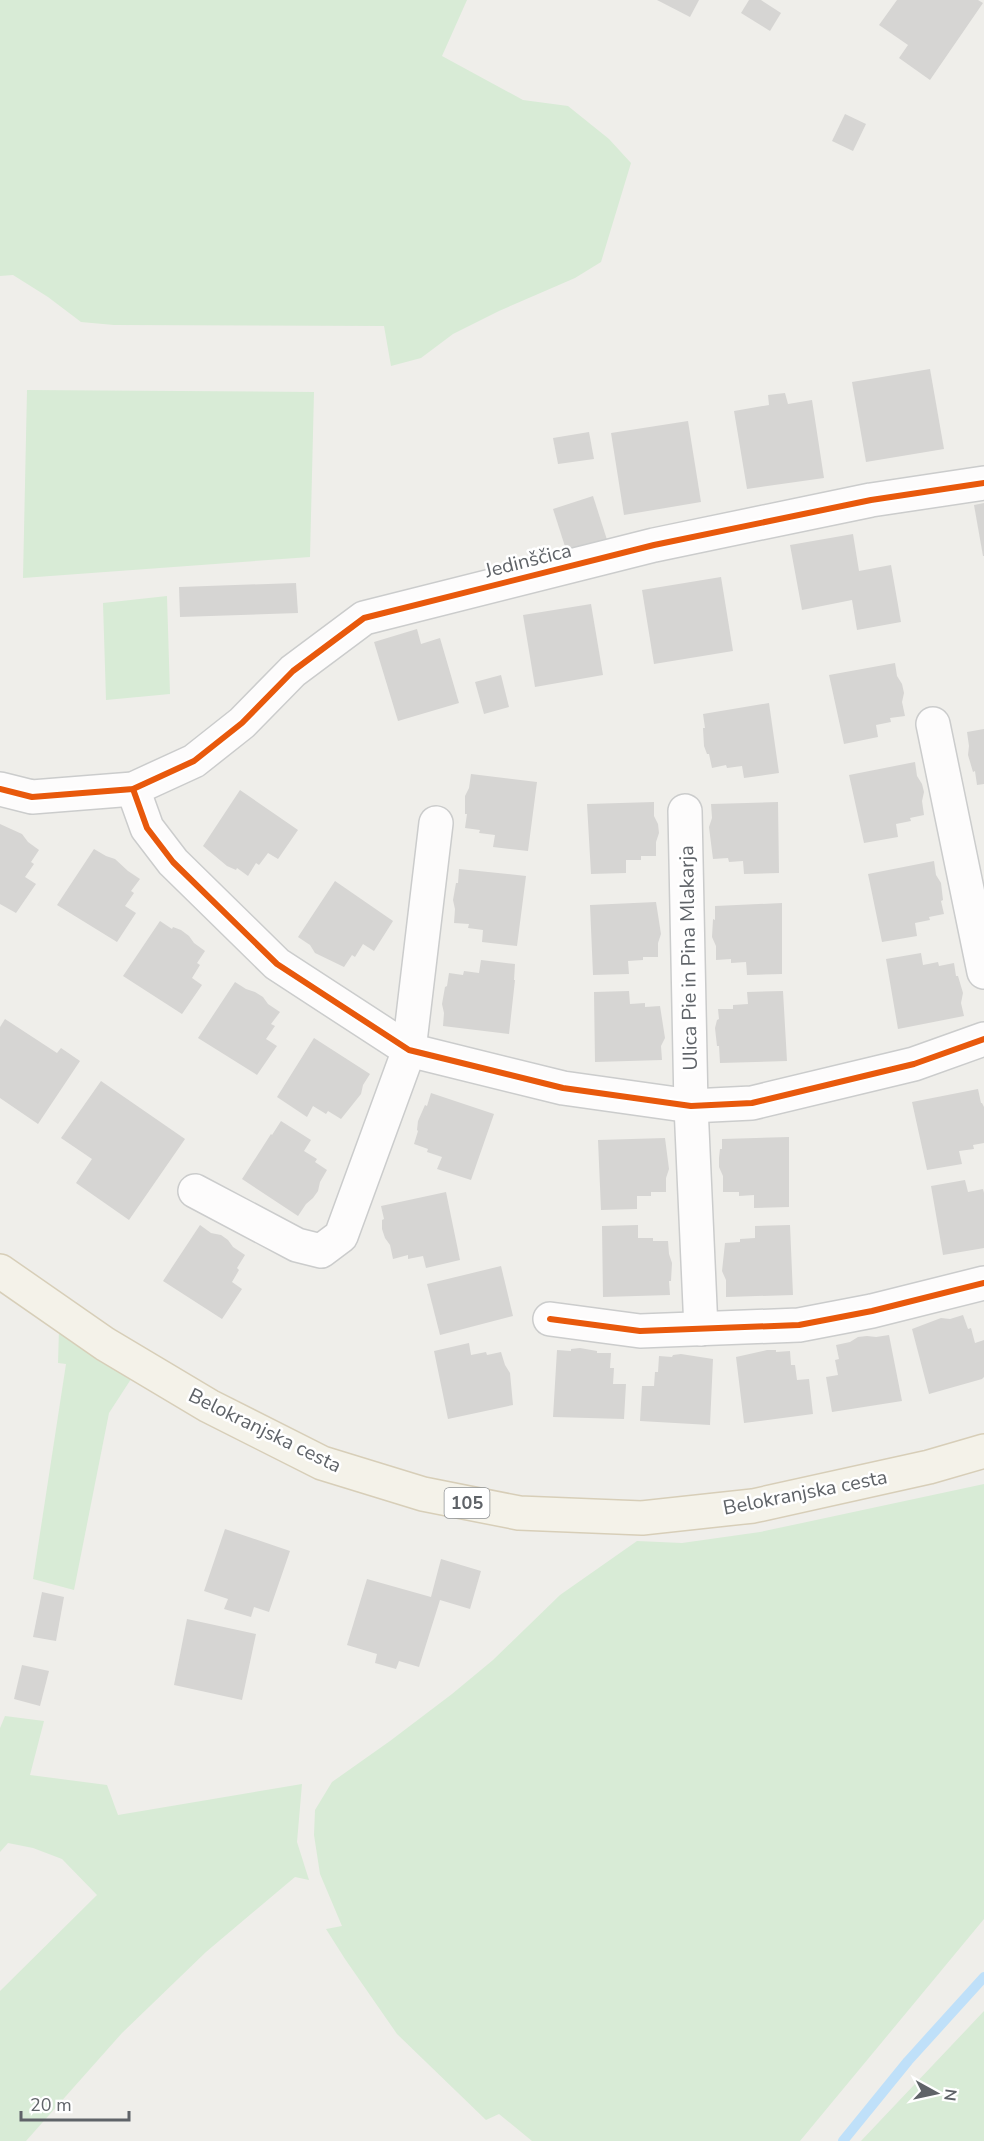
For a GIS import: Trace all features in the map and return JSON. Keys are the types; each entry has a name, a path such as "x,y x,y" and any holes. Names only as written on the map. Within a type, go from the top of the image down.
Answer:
{"main road":[{"name":"Belokranjska cesta","path":"0,1271 105,1344 199,1401 322,1463 423,1494 519,1513 642,1518 753,1506 929,1467 984,1451"}],"street":[{"name":"Jedinščica","path":"134,789 194,761 242,723 292,671 364,618 654,545 871,500 984,483"},
{"path":"933,724 984,972"},
{"path":"0,789 32,797 134,789 147,828 173,862 278,964 409,1050 563,1088 691,1106 752,1103 914,1064 984,1039"},
{"name":"Ulica Pie in Pina Mlakarja","path":"685,811 691,1106 701,1329"},
{"path":"195,1191 297,1245 321,1251 341,1236 409,1050 436,823"},
{"path":"550,1319 640,1331 799,1325 872,1311 984,1283"}],"green space":[{"path":"0,0 467,0 442,56 523,100 568,106 609,139 631,163 601,262 575,278 453,334 421,358 391,366 384,326 114,325 81,322 48,297 13,275 0,276"},
{"path":"27,390 314,392 310,557 23,578"},
{"path":"167,596 170,694 106,700 103,603"},
{"path":"59,1329 133,1376 109,1413 74,1590 33,1579 66,1364 58,1363"},
{"path":"984,1484 984,1919 800,2141 532,2141 499,2114 486,2120 397,2034 326,1929 342,1926 320,1874 314,1835 315,1810 332,1782 452,1694 493,1660 560,1595 637,1541 682,1543 760,1532"},
{"path":"5,1716 44,1721 30,1775 107,1785 118,1815 302,1784 297,1842 309,1880 295,1877 206,1952 122,2033 26,2141 0,2141 0,1991 97,1895 62,1859 33,1848 8,1843 0,1852 0,1728"},
{"path":"984,2011 984,2141 861,2141 968,2028"}],"building":[{"path":"657,0 699,0 690,17"},
{"path":"749,0 761,0 781,13 770,31 741,13"},
{"path":"897,0 978,0 983,3 930,80 899,58 908,45 879,25"},
{"path":"845,114 866,124 853,151 832,141"},
{"path":"930,369 944,449 866,462 852,382"},
{"path":"785,393 788,404 812,400 824,478 747,489 734,411 769,405 768,395"},
{"path":"688,421 701,502 624,515 611,433"},
{"path":"589,432 594,459 558,464 553,438"},
{"path":"593,496 609,546 569,559 553,509"},
{"path":"984,503 984,556 983,556 974,505"},
{"path":"853,534 859,571 891,565 901,622 857,630 852,600 802,610 790,545"},
{"path":"721,577 733,651 654,664 642,590"},
{"path":"296,583 298,613 180,617 179,587"},
{"path":"591,604 603,675 535,687 523,615"},
{"path":"417,629 421,644 440,638 459,703 398,721 374,642"},
{"path":"895,663 897,676 904,693 902,702 905,716 890,718 891,722 876,725 878,737 844,744 829,675"},
{"path":"501,675 509,707 484,714 475,682"},
{"path":"769,703 779,773 744,778 742,766 727,768 726,765 712,768 709,754 704,746 703,714"},
{"path":"984,729 984,784 977,785 975,771 973,772 968,755 967,732"},
{"path":"915,762 917,776 924,792 922,801 924,815 896,824 898,837 864,843 849,775"},
{"path":"471,774 537,782 528,851 493,847 495,835 465,828 467,814 465,814 465,796"},
{"path":"240,790 298,830 278,859 268,853 259,865 256,863 248,876 237,868 236,870 227,866 203,846"},
{"path":"654,802 654,816 659,833 656,842 656,856 641,856 641,860 626,860 626,873 591,874 587,804"},
{"path":"778,802 779,873 744,874 743,861 729,862 728,858 713,859 709,827 712,818 711,804"},
{"path":"0,824 22,834 39,850 31,862 34,864 25,877 36,884 16,913 0,904"},
{"path":"94,849 115,859 140,879 131,891 134,893 125,906 136,913 117,942 57,905"},
{"path":"934,861 936,875 941,883 944,914 915,923 917,936 882,942 868,874"},
{"path":"459,869 526,876 517,946 482,942 483,930 468,928 469,924 454,923 453,900"},
{"path":"335,881 393,921 374,951 363,944 355,957 352,955 344,967 315,953 310,945 298,937"},
{"path":"656,902 661,934 658,943 658,957 643,957 643,960 628,961 629,974 593,975 590,905"},
{"path":"782,903 782,974 747,975 746,962 731,963 731,959 716,960 716,946 712,937 715,906"},
{"path":"160,921 172,929 173,927 181,930 205,951 197,963 200,965 192,978 202,985 182,1014 123,976"},
{"path":"921,953 923,965 938,962 939,966 954,963 956,976 958,976 963,993 961,1003 964,1016 898,1029 886,959"},
{"path":"481,960 515,964 509,1034 443,1026 442,1004 449,973 463,975 464,971 479,973"},
{"path":"235,982 263,997 268,1004 280,1012 271,1024 275,1026 266,1039 277,1046 257,1075 198,1038"},
{"path":"629,991 630,1004 645,1003 645,1007 660,1006 665,1038 661,1046 662,1060 595,1062 594,992"},
{"path":"783,991 787,1061 720,1063 715,1028 719,1019 718,1009 733,1009 733,1005 748,1004 747,992"},
{"path":"5,1019 57,1053 61,1048 80,1061 38,1124 0,1098 0,1027"},
{"path":"314,1038 370,1074 363,1085 361,1094 341,1119 313,1106 307,1117 277,1097"},
{"path":"101,1081 185,1139 129,1220 76,1183 92,1159 61,1138"},
{"path":"978,1089 984,1107 984,1143 973,1145 974,1149 959,1151 962,1164 927,1170 912,1102"},
{"path":"431,1093 494,1114 471,1180 437,1169 442,1157 414,1144 418,1121 425,1105 427,1106"},
{"path":"281,1121 311,1140 304,1151 317,1159 315,1162 327,1170 318,1191 298,1216 242,1179"},
{"path":"789,1137 789,1207 754,1208 754,1195 739,1196 739,1192 723,1192 723,1176 719,1167 722,1139"},
{"path":"665,1138 669,1169 666,1178 666,1192 651,1192 651,1196 637,1196 637,1209 601,1210 598,1140"},
{"path":"965,1180 968,1192 983,1189 984,1248 943,1255 931,1186"},
{"path":"446,1192 460,1260 426,1268 423,1256 408,1259 408,1255 393,1259 390,1245 382,1229 384,1219 381,1206"},
{"path":"200,1225 211,1233 221,1235 245,1255 232,1282 242,1289 222,1319 163,1281"},
{"path":"638,1225 638,1238 668,1241 672,1263 671,1281 669,1281 670,1295 603,1297 602,1226"},
{"path":"790,1225 793,1295 726,1297 726,1280 722,1271 725,1243 755,1238 755,1226"},
{"path":"501,1266 513,1316 440,1335 427,1284"},
{"path":"963,1315 968,1329 971,1328 975,1343 984,1340 984,1377 929,1394 912,1329 941,1318 950,1319"},
{"path":"889,1335 902,1401 832,1412 826,1377 838,1375 835,1360 839,1359 836,1345 850,1342 858,1337"},
{"path":"469,1343 471,1355 501,1352 510,1373 513,1405 448,1419 434,1351"},
{"path":"571,1349 597,1351 597,1353 611,1353 610,1368 614,1368 613,1384 626,1384 624,1419 553,1417 557,1350 571,1351"},
{"path":"767,1350 790,1351 791,1365 795,1365 797,1380 809,1379 813,1414 744,1423 736,1357"},
{"path":"681,1354 713,1359 710,1425 640,1421 642,1386 654,1386 659,1356 672,1357"},
{"path":"225,1529 290,1551 269,1612 254,1607 251,1617 224,1609 228,1599 204,1591"},
{"path":"441,1559 481,1571 470,1609 440,1600 419,1667 399,1661 396,1669 375,1663 377,1654 347,1645 367,1579 431,1597"},
{"path":"42,1592 64,1597 56,1641 33,1637"},
{"path":"187,1619 256,1634 242,1700 174,1685"},
{"path":"22,1665 49,1671 40,1706 14,1699"}],"waterway":[{"path":"843,2141 908,2061 984,1977"}],"cycle path":[{"path":"0,789 32,797 133,789 194,761 242,723 293,671 364,618 654,545 871,500 984,483"},
{"path":"133,789 147,828 173,862 277,964 409,1050 563,1088 691,1106 752,1103 914,1064 984,1039"},
{"path":"550,1319 640,1331 799,1325 872,1311 984,1283"}]}
